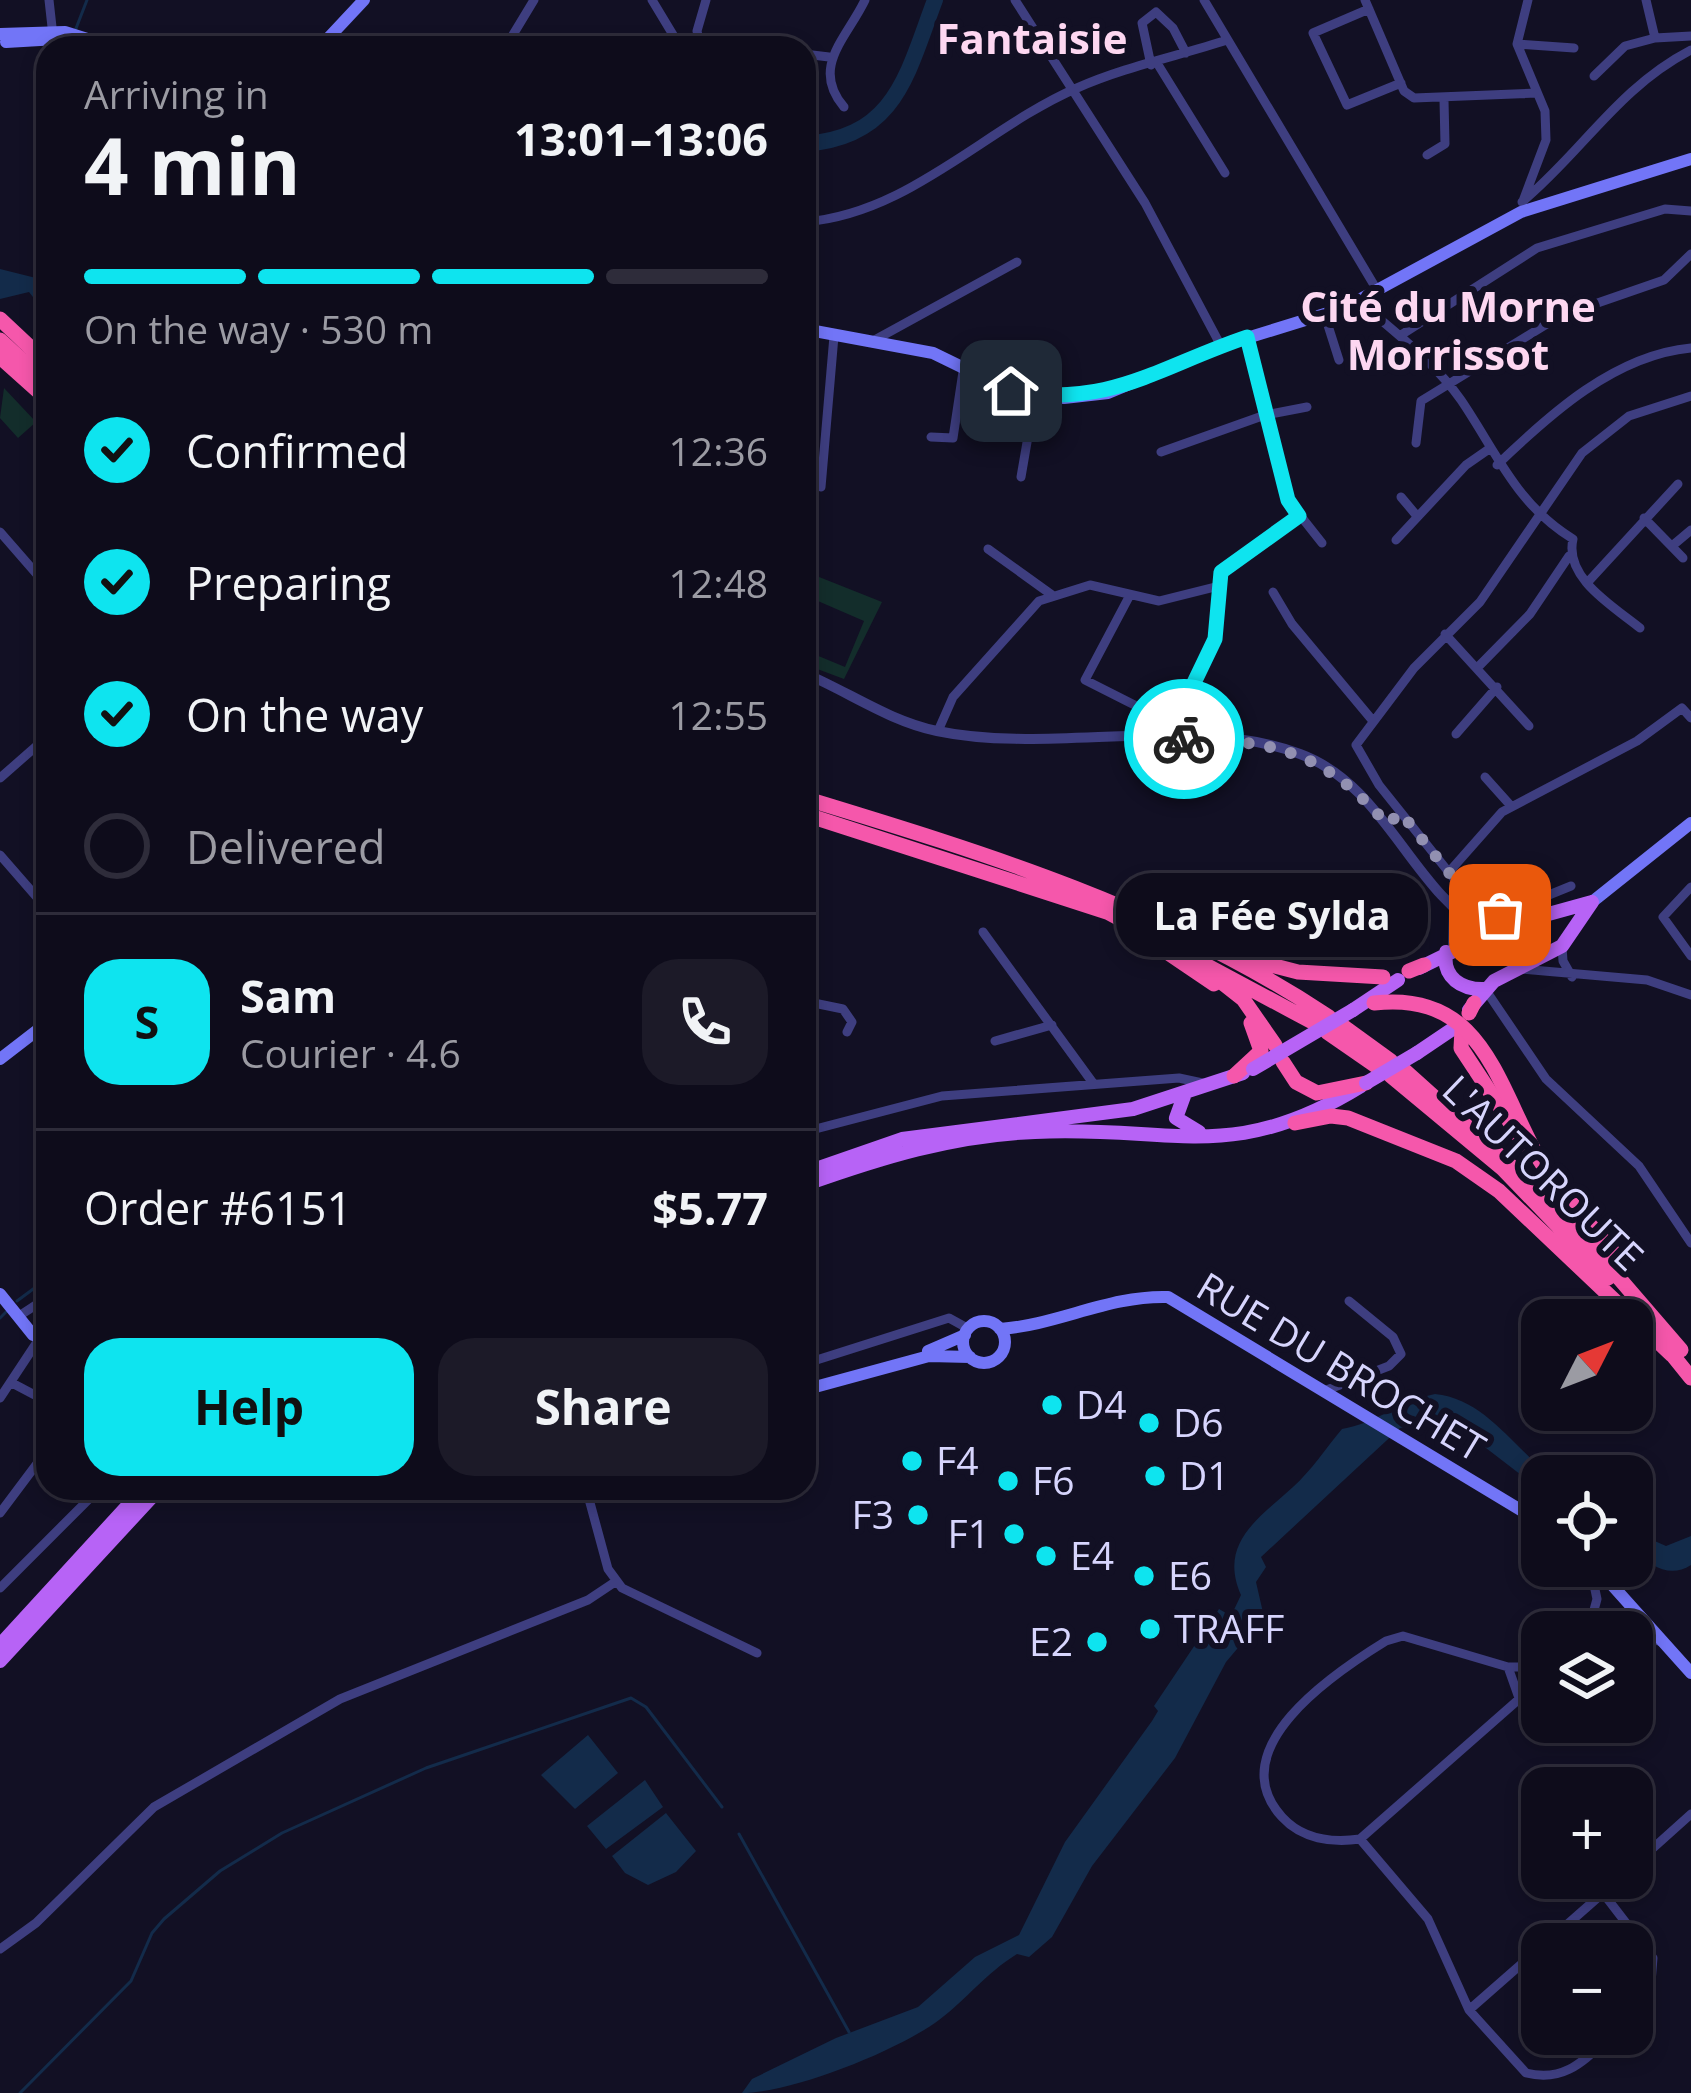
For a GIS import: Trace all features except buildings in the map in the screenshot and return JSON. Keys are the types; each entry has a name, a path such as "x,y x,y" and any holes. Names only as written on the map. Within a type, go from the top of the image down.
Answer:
{"highway":[{"path":"0,319 36,353"},
{"path":"0,340 36,381"},
{"path":"0,356 36,385"},
{"name":"L'AUTOROUTE","path":"816,802 1030,867 1177,929 1328,1024 1391,1068 1563,1213 1691,1361"},
{"name":"L'AUTOROUTE","path":"816,818 1057,892 1154,934 1328,1024"},
{"path":"1057,892 1232,989 1275,1045"},
{"path":"1177,929 1268,967 1405,973"},
{"path":"1152,942 1212,983 1256,1029 1261,1048 1251,1066 1234,1076"},
{"path":"1354,1008 1374,1003 1424,1004 1471,1032 1538,1158 1573,1205"},
{"path":"1459,1028 1461,1048 1535,1163 1691,1346"},
{"path":"1283,1062 1296,1082 1317,1094 1366,1083"},
{"name":"L'AUTOROUTE","path":"1391,1068 1534,1199 1691,1378"},
{"path":"1295,1124 1338,1116 1456,1161 1499,1191 1672,1354"}],"main road":[{"path":"330,36 364,0"},
{"path":"0,38 36,36"},
{"path":"39,36 62,36"},
{"path":"816,331 933,353 1011,391 1108,393 1221,346 1325,316 1359,301 1521,207 1691,159"},
{"path":"1470,1009 1485,989 1566,940 1592,902 1691,823"},
{"path":"1251,1066 1490,928 1592,902"},
{"path":"1550,912 1562,917 1566,940"},
{"path":"1450,950 1446,969 1457,983 1485,989"},
{"path":"816,1181 909,1149 981,1136 1076,1131 1234,1137 1275,1130 1295,1124 1459,1028"},
{"path":"0,1059 36,1029"},
{"path":"816,1169 944,1130 1133,1108 1184,1096 1234,1076"},
{"path":"1184,1096 1175,1112 1183,1126 1234,1137"},
{"path":"0,1294 36,1332"},
{"name":"RUE DU BROCHET","path":"1000,1329 1031,1327 1131,1299 1168,1297 1521,1511"},
{"path":"816,1385 928,1353 985,1322 1000,1329 1004,1348 992,1362 928,1353"},
{"name":"RUE DU BROCHET","path":"1004,1348 1031,1327"},
{"path":"967,1332 970,1357"},
{"path":"0,1645 133,1500"},
{"path":"0,1661 149,1500"},
{"path":"1612,1587 1691,1673"}],"street":[{"path":"49,0 58,35"},
{"path":"512,36 534,0"},
{"path":"652,0 674,36"},
{"path":"699,36 706,0"},
{"path":"844,107 830,85 829,57 865,0"},
{"path":"1015,0 1076,88 1221,346"},
{"path":"1204,0 1377,290"},
{"path":"1521,207 1546,140 1546,111 1516,44 1528,0"},
{"path":"1646,0 1655,38"},
{"path":"1401,83 1347,105 1313,33 1367,5 1401,83 1414,98 1537,92"},
{"path":"1186,53 1173,28 1156,12 1142,23 1154,63 1225,173"},
{"path":"1594,76 1625,46 1655,38 1691,37"},
{"path":"816,219 847,213 915,185 1076,88 1227,40"},
{"path":"1516,44 1574,48"},
{"path":"1521,207 1606,110 1691,50"},
{"path":"816,55 829,57"},
{"path":"1427,155 1445,144 1444,100"},
{"path":"1401,335 1537,248 1665,209 1691,211"},
{"path":"1416,443 1421,401 1560,316 1664,280 1691,254"},
{"path":"871,342 1017,262"},
{"path":"1359,301 1401,335 1447,384 1497,465 1537,513 1573,539 1569,556 1530,614 1479,666"},
{"path":"1325,316 1340,360"},
{"path":"821,487 834,335"},
{"path":"1247,337 1288,500 1322,543"},
{"path":"1497,465 1546,418 1614,373 1691,348"},
{"path":"931,437 953,439 964,365"},
{"path":"1021,477 1035,395"},
{"path":"1490,928 1356,751 1372,721 1445,634 1480,602 1537,513 1606,430 1629,416 1691,396"},
{"path":"1160,452 1265,415 1306,407"},
{"path":"1396,540 1489,449"},
{"path":"1587,583 1678,484"},
{"path":"1401,497 1417,516"},
{"path":"1167,739 1215,639 1225,566 1299,516"},
{"path":"1644,518 1683,558"},
{"path":"1672,546 1691,530"},
{"path":"0,532 36,573"},
{"path":"988,549 1052,595"},
{"path":"1569,556 1587,583 1640,628"},
{"path":"938,731 946,708 979,664 1026,610 1052,595 1090,586 1174,600 1219,586"},
{"path":"1273,592 1292,624 1372,721"},
{"path":"1130,595 1085,680 1174,725"},
{"path":"1445,634 1529,726"},
{"path":"816,679 892,718 938,731 1253,742 1300,754 1337,772 1387,824 1454,912 1490,928"},
{"path":"1456,734 1497,687"},
{"path":"1449,872 1487,825 1511,806 1637,741 1682,708 1691,718"},
{"path":"0,778 36,746"},
{"path":"1485,777 1511,806"},
{"path":"1387,824 1401,813"},
{"path":"0,855 36,896"},
{"path":"1490,928 1571,886"},
{"path":"1691,887 1663,917 1691,956"},
{"path":"1450,950 1454,912"},
{"path":"983,932 1093,1083"},
{"path":"1566,940 1563,962 1572,977"},
{"path":"1518,968 1572,977 1647,980 1691,994"},
{"path":"1485,989 1546,1078 1639,1166 1691,1243"},
{"path":"816,1003 843,1009 853,1022 848,1033"},
{"path":"995,1041 1052,1025"},
{"path":"816,1128 898,1103 1179,1078 1212,1087"},
{"path":"1324,1391 1389,1366 1401,1354 1393,1336 1349,1301"},
{"path":"19,1316 36,1305"},
{"path":"816,1360 950,1318 967,1332"},
{"path":"0,1398 36,1349"},
{"path":"12,1383 36,1396"},
{"path":"0,1513 36,1466"},
{"path":"0,1588 88,1500"},
{"path":"590,1500 615,1582 662,1610 757,1653"},
{"path":"0,1949 36,1922 154,1807 340,1699 588,1600 615,1582"},
{"path":"1521,1667 1403,1636 1369,1652 1283,1726 1264,1754 1262,1779 1278,1814 1305,1834 1360,1839 1428,1919 1469,2009 1509,2059 1526,2073 1544,2078 1573,2069 1589,2055"},
{"path":"1653,1639 1663,1642"},
{"path":"1360,1839 1519,1698 1508,1667"},
{"path":"1653,1848 1691,1814"},
{"path":"1569,1923 1597,1899"},
{"path":"1609,1899 1627,1923"},
{"path":"1469,2009 1521,1964"}],"green space":[{"path":"4,388 36,422 18,438 0,418"},
{"path":"816,576 882,602 844,679 816,668 816,655 845,667 864,621 816,600"}],"water":[{"path":"0,269 36,278 36,301 29,292 0,299"},
{"path":"1435,1394 1484,1414 1528,1455 1521,1455 1521,1475 1447,1418 1400,1428 1261,1557 1266,1567 1256,1582 1264,1617 1226,1662 1175,1758 1092,1866 1052,1937 1029,1957 1017,1954 1006,1961 939,2020 898,2044 815,2078 742,2093 752,2079 836,2038 918,2007 975,1957 1019,1935 1065,1842 1152,1721 1158,1711 1154,1706 1219,1609 1231,1616 1241,1595 1235,1561 1246,1533 1306,1474 1342,1429"},
{"path":"1691,1536 1691,1565 1675,1571 1653,1564 1653,1540 1666,1546"},
{"path":"588,1735 618,1773 575,1809 541,1775"},
{"path":"645,1780 663,1807 606,1849 587,1826"},
{"path":"666,1813 696,1851 676,1872 648,1885 625,1873 612,1856"}],"waterway":[{"path":"75,31 87,0"},
{"path":"816,142 859,129 894,98 935,0"},
{"path":"17,1301 36,1287"},
{"path":"0,1318 6,1312"},
{"path":"20,2093 131,1981 152,1933 164,1919 220,1871 282,1833 426,1768 631,1698 646,1707 722,1807"},
{"path":"739,1834 849,2032"}],"way so far":[{"path":"1184,739 1278,747 1337,772 1387,824 1401,813 1487,920 1500,915"}],"place":[{"name":"La Fée Sylda","path":"1500,915"},
{"name":"D4","path":"1052,1405"},
{"name":"D6","path":"1149,1423"},
{"name":"F4","path":"912,1461"},
{"name":"D1","path":"1155,1476"},
{"name":"F6","path":"1008,1481"},
{"name":"F3","path":"918,1515"},
{"name":"F1","path":"1014,1534"},
{"name":"E4","path":"1046,1556"},
{"name":"E6","path":"1144,1576"},
{"name":"TRAFF","path":"1150,1629"},
{"name":"E2","path":"1097,1642"}],"district":[{"name":"Fantaisie","path":"1032,39"},
{"name":"Cité du Morne Morrissot","path":"1448,331"}],"route":[{"path":"1011,391 1064,398 1108,393 1247,337 1288,500 1299,516 1221,572 1215,639 1167,739 1184,739"}]}
